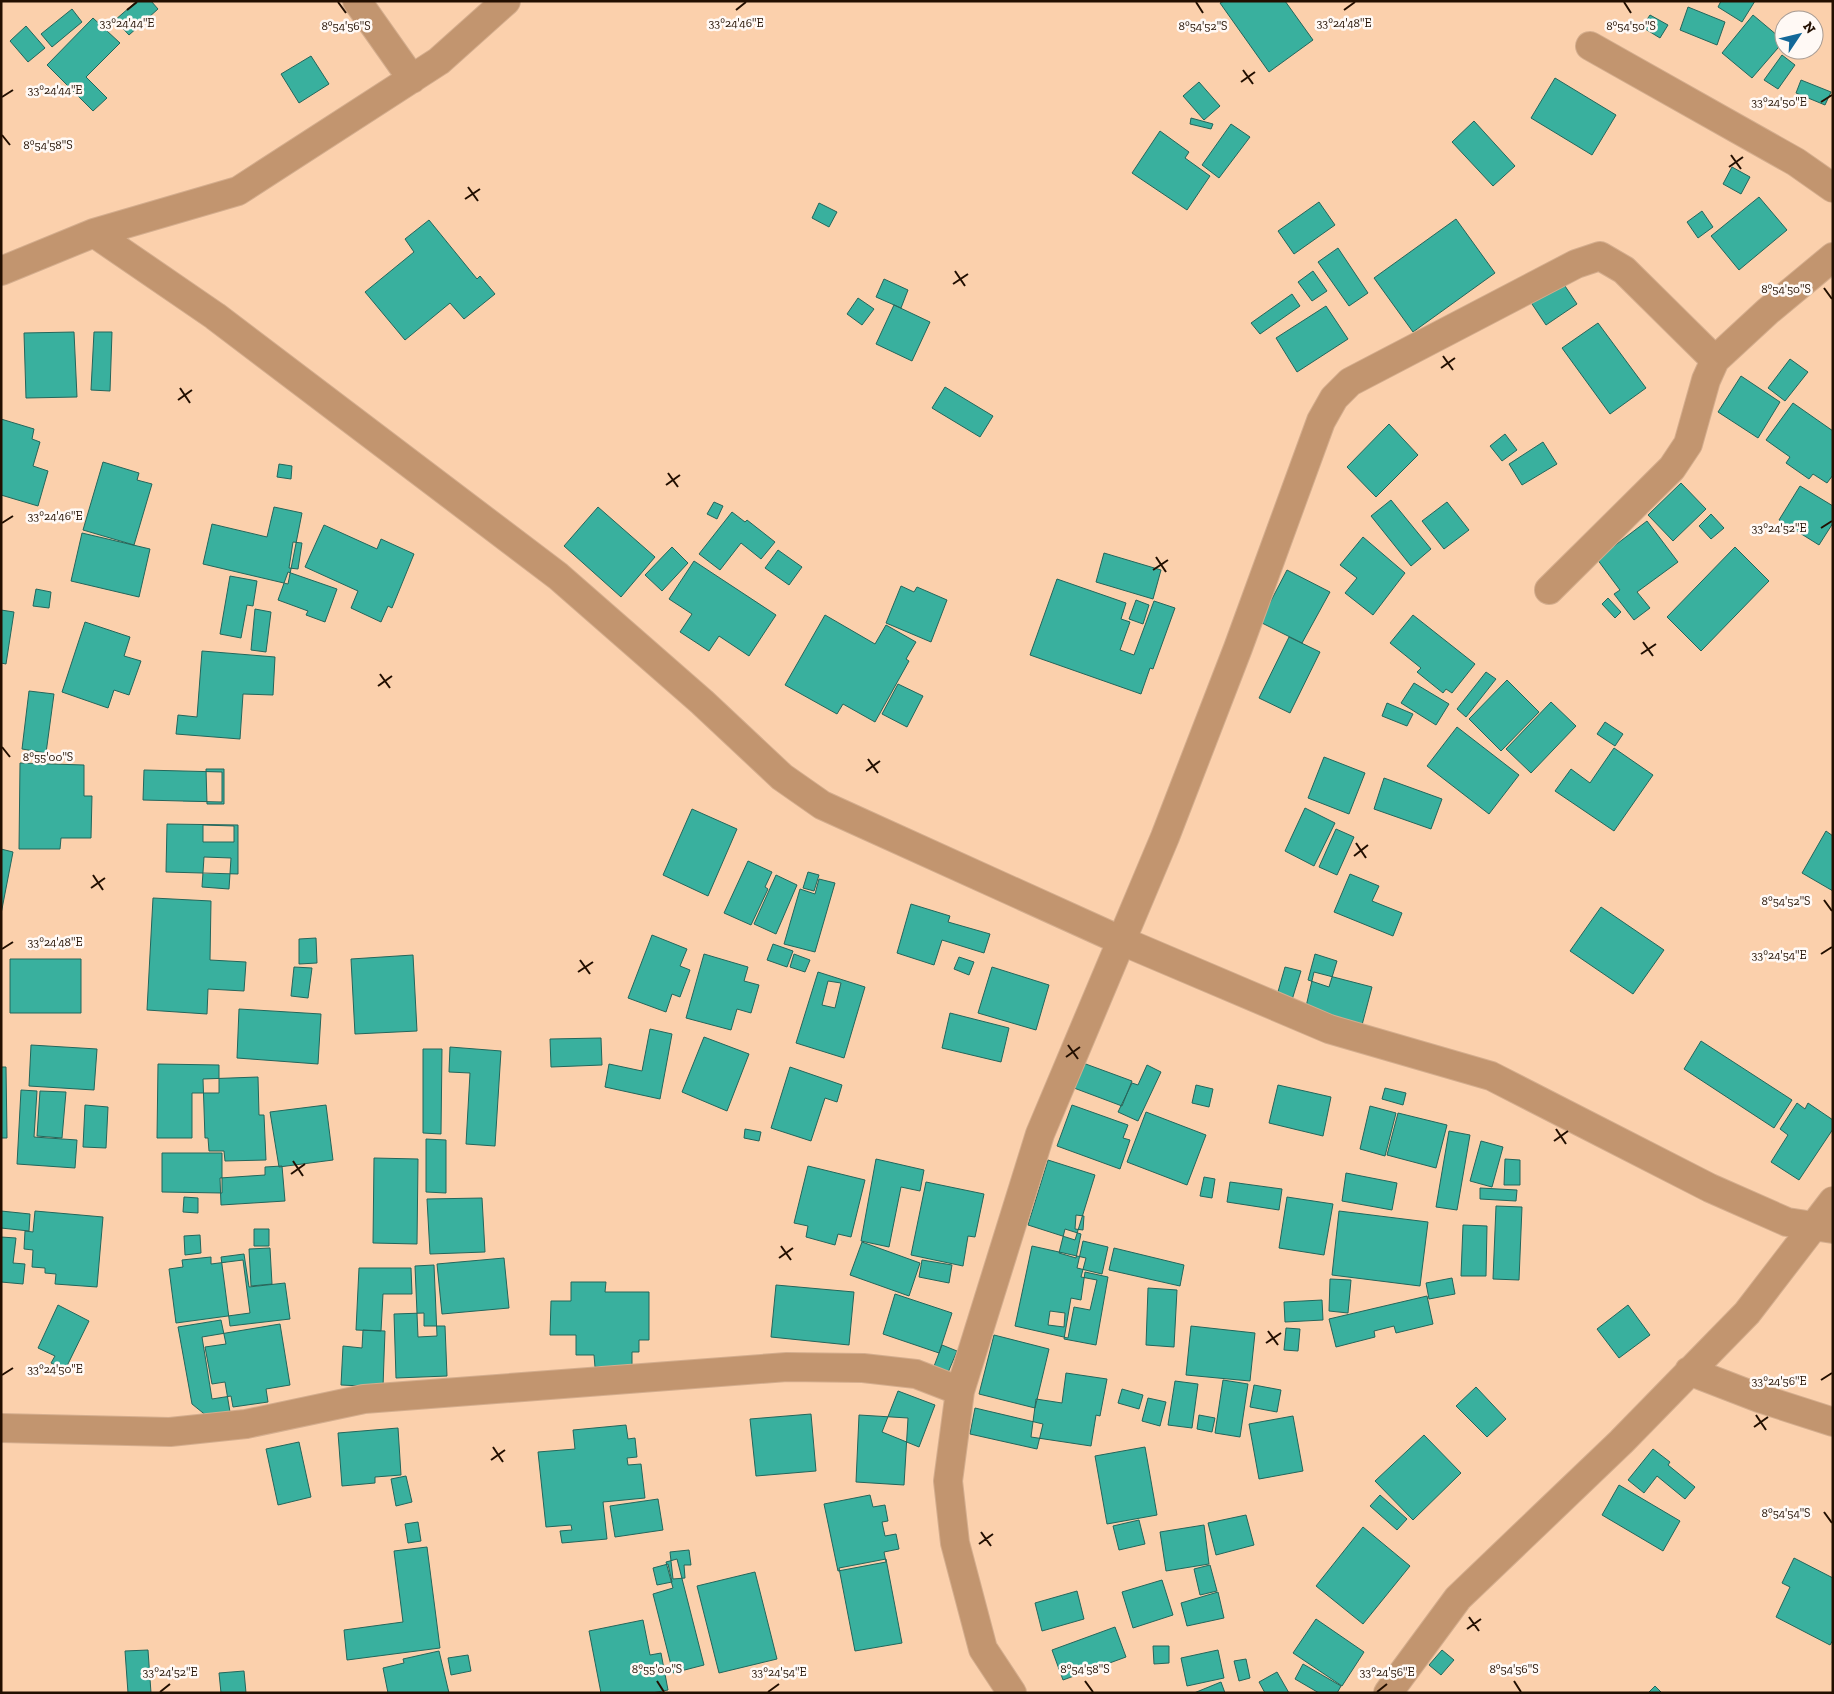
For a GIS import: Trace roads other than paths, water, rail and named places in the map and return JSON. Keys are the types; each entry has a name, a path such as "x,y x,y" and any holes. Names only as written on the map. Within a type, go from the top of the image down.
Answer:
{"street":[{"path":"357,1 412,79"},
{"path":"1,271 94,233 238,191 439,61 506,1"},
{"path":"1590,46 1796,162 1833,188"},
{"path":"94,233 215,316 558,576 702,702 782,777 822,805 1122,941 1329,1029 1491,1076 1710,1188 1788,1222 1824,1228"},
{"path":"1012,1693 983,1649 954,1543 948,1481 960,1391 1040,1134 1122,941 1220,696 1321,421 1334,398 1350,382 1382,363 1576,264 1600,256 1624,270 1715,360"},
{"path":"1549,590 1672,468 1688,444 1706,380 1715,360 1768,311 1833,258"},
{"path":"1388,1693 1458,1598 1621,1442 1747,1313 1824,1228 1833,1201"},
{"path":"1,1428 170,1432 246,1424 364,1399 787,1367 863,1368 916,1374 960,1391"},
{"path":"1689,1371 1759,1398 1833,1422"}]}
